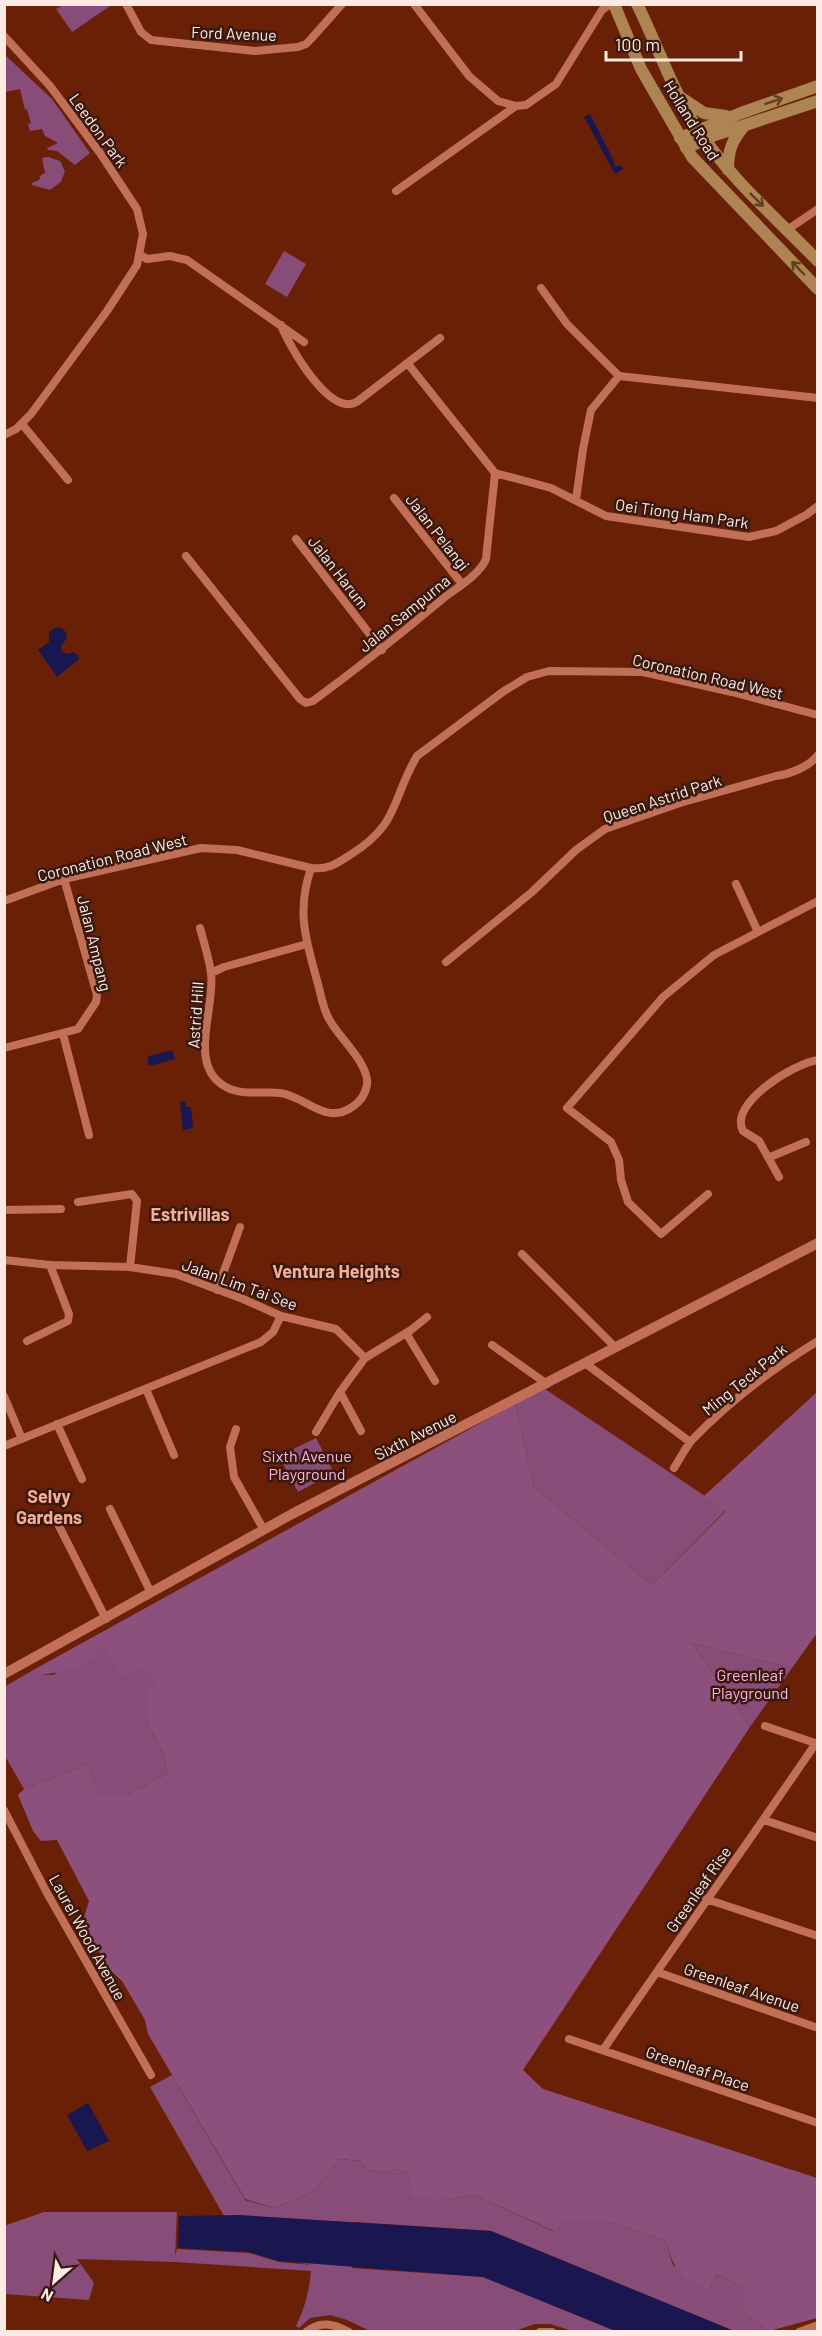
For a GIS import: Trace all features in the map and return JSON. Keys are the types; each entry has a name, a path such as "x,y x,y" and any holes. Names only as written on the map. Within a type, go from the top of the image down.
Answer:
{"main road":[{"name":"Holland Road","path":"612,4 641,69 683,143 705,173 818,289"},
{"name":"Holland Road","path":"637,4 678,96 701,134 728,170 818,261"},
{"path":"683,143 730,116 818,86"},
{"path":"678,96 704,113 730,116"},
{"path":"701,134 746,124 818,101"},
{"path":"728,170 730,145 746,124"},
{"name":"Sixth Avenue","path":"4,1674 264,1530 818,1243"}],"street":[{"name":"Ford Avenue","path":"126,4 141,32 150,40 267,51 306,44 342,4"},
{"path":"414,4 469,76 498,101 516,106 525,105 556,84 602,10 612,4"},
{"name":"Leedon Park","path":"4,36 50,86 100,153 137,209 143,234 136,265 107,310 22,424 4,435"},
{"path":"396,191 516,106"},
{"path":"787,230 818,209"},
{"path":"140,254 147,259 170,255 187,260 304,342"},
{"path":"541,288 567,324 619,376 818,398"},
{"path":"281,325 289,346 328,395 346,405 353,405 440,338"},
{"path":"408,364 495,473"},
{"path":"576,500 580,461 591,410 619,376"},
{"path":"22,424 68,480"},
{"name":"Oei Tiong Ham Park","path":"495,473 551,488 598,513 618,519 749,537 776,531 818,506"},
{"name":"Jalan Sampurna","path":"186,556 303,702 309,704 382,650 483,565 486,559 495,473"},
{"name":"Jalan Pelangi","path":"394,498 462,584"},
{"name":"Jalan Harum","path":"296,539 382,650"},
{"name":"Coronation Road West","path":"4,901 64,879 201,848 237,850 322,870 330,867 376,836 394,810 417,756 504,692 537,673 643,672 818,716"},
{"name":"Queen Astrid Park","path":"446,962 532,892 576,850 605,828 680,803 789,774 814,760 818,755"},
{"name":"Astrid Hill","path":"307,944 224,967 211,973 205,1054 210,1071 216,1080 231,1089 282,1093 330,1113 340,1112 355,1106 366,1091 367,1080 362,1065 328,1019 307,944 302,904 311,868"},
{"name":"Jalan Ampang","path":"4,1048 78,1029 96,1002 97,995 64,879"},
{"path":"736,884 758,932"},
{"path":"708,1194 661,1234 628,1202 621,1180 620,1160 610,1142 567,1108 663,997 714,955 818,901"},
{"path":"200,928 211,973"},
{"path":"63,1034 89,1135"},
{"path":"779,1177 770,1157 759,1141 741,1126 745,1110 760,1089 809,1061 818,1060"},
{"path":"770,1157 806,1142"},
{"path":"78,1202 132,1194 135,1197 137,1201 130,1267"},
{"path":"4,1210 62,1209"},
{"path":"217,1290 240,1227"},
{"path":"522,1254 615,1347"},
{"name":"Jalan Lim Tai See","path":"4,1260 50,1265 130,1267 176,1274 280,1316 336,1329 365,1358"},
{"path":"27,1341 68,1321 69,1314 50,1265"},
{"path":"4,1446 261,1342 273,1332 280,1316"},
{"path":"316,1432 340,1392 365,1358 427,1317"},
{"path":"406,1333 435,1381"},
{"name":"Ming Teck Park","path":"674,1468 690,1442 735,1402 798,1353 818,1341"},
{"path":"492,1345 547,1384"},
{"path":"585,1363 690,1442"},
{"path":"146,1389 174,1455"},
{"path":"340,1392 361,1431"},
{"path":"4,1396 22,1439"},
{"path":"57,1424 82,1479"},
{"path":"236,1429 230,1447 234,1477 264,1530"},
{"path":"110,1509 151,1593"},
{"path":"59,1526 106,1619"},
{"path":"765,1726 817,1743"},
{"name":"Greenleaf Rise","path":"603,2050 706,1899 817,1743"},
{"name":"Laurel Wood Avenue","path":"4,1810 151,2075"},
{"path":"764,1820 818,1838"},
{"path":"706,1899 818,1936"},
{"name":"Greenleaf Avenue","path":"657,1972 818,2028"},
{"name":"Greenleaf Place","path":"569,2039 818,2123"},
{"path":"306,2331 324,2324 332,2324 349,2331"},
{"path":"799,2331 818,2325"},
{"path":"540,2331 552,2331"}],"green space":[{"path":"63,5 109,5 72,32 56,9"},
{"path":"4,54 52,99 90,153 75,165 57,151 48,150 47,148 58,143 45,136 42,129 30,131 28,124 31,123 20,89 5,92"},
{"path":"48,157 60,161 65,171 61,182 50,190 32,185 45,173 42,158"},
{"path":"284,251 306,264 287,297 265,284"},
{"path":"545,1389 726,1510 652,1585 534,1487 515,1404"},
{"name":"Sixth Avenue Playground","path":"316,1438 334,1473 298,1492 279,1456"},
{"name":"Greenleaf Playground","path":"692,1643 792,1668 750,1727"},
{"path":"105,1645 142,1667 158,1682 148,1723 165,1756 167,1774 126,1795 99,1795 88,1764 24,1789 5,1756 4,1687 35,1669 43,1675 53,1675"},
{"path":"172,2075 245,2200 274,2208 313,2192 340,2159 360,2161 366,2169 384,2173 394,2169 408,2172 445,2200 475,2195 553,2231 564,2221 608,2221 665,2240 673,2265 709,2290 716,2275 723,2276 743,2288 743,2312 769,2331 734,2331 491,2231 354,2222 352,2268 483,2277 615,2331 573,2331 550,2324 535,2324 512,2332 370,2331 330,2315 310,2318 299,2328 296,2326 306,2299 311,2271 175,2262 77,2259 94,2283 89,2300 5,2294 4,2226 44,2212 177,2212 175,2256 177,2249 249,2253 279,2262 312,2265 286,2260 288,2219 224,2216 150,2087"}],"shaded area":[{"path":"590,114 615,166 622,166 623,169 615,174 584,117"},
{"path":"57,627 66,632 67,638 61,646 62,651 66,654 73,652 78,655 79,659 57,677 38,650 49,642 49,632"},
{"path":"172,1050 175,1059 149,1066 147,1057"},
{"path":"186,1101 186,1107 191,1107 193,1128 183,1130 180,1102"},
{"path":"817,1392 817,1633 792,1668 692,1643 750,1727 523,2070 543,2089 817,2178 817,2318 769,2331 743,2312 743,2288 723,2276 716,2275 709,2290 684,2276 672,2260 665,2240 608,2221 564,2221 554,2231 475,2195 445,2200 412,2196 408,2172 394,2169 384,2173 366,2169 360,2161 340,2159 313,2192 274,2208 245,2199 148,2034 145,2020 122,1981 108,1968 83,1921 89,1901 57,1840 41,1841 33,1831 18,1795 24,1789 88,1764 99,1795 126,1795 167,1774 165,1756 148,1723 146,1693 157,1682 142,1667 127,1676 118,1671 105,1646 97,1650 95,1657 72,1670 42,1675 35,1669 515,1404 534,1487 652,1585 726,1511 704,1496"},
{"path":"88,2103 109,2141 87,2151 67,2115"},
{"path":"240,2215 491,2231 734,2331 616,2331 483,2277 279,2261 249,2252 178,2248 179,2216"}],"district":[{"name":"Estrivillas","path":"190,1214"},
{"name":"Ventura Heights","path":"336,1271"},
{"name":"Selvy Gardens","path":"49,1506"}]}
